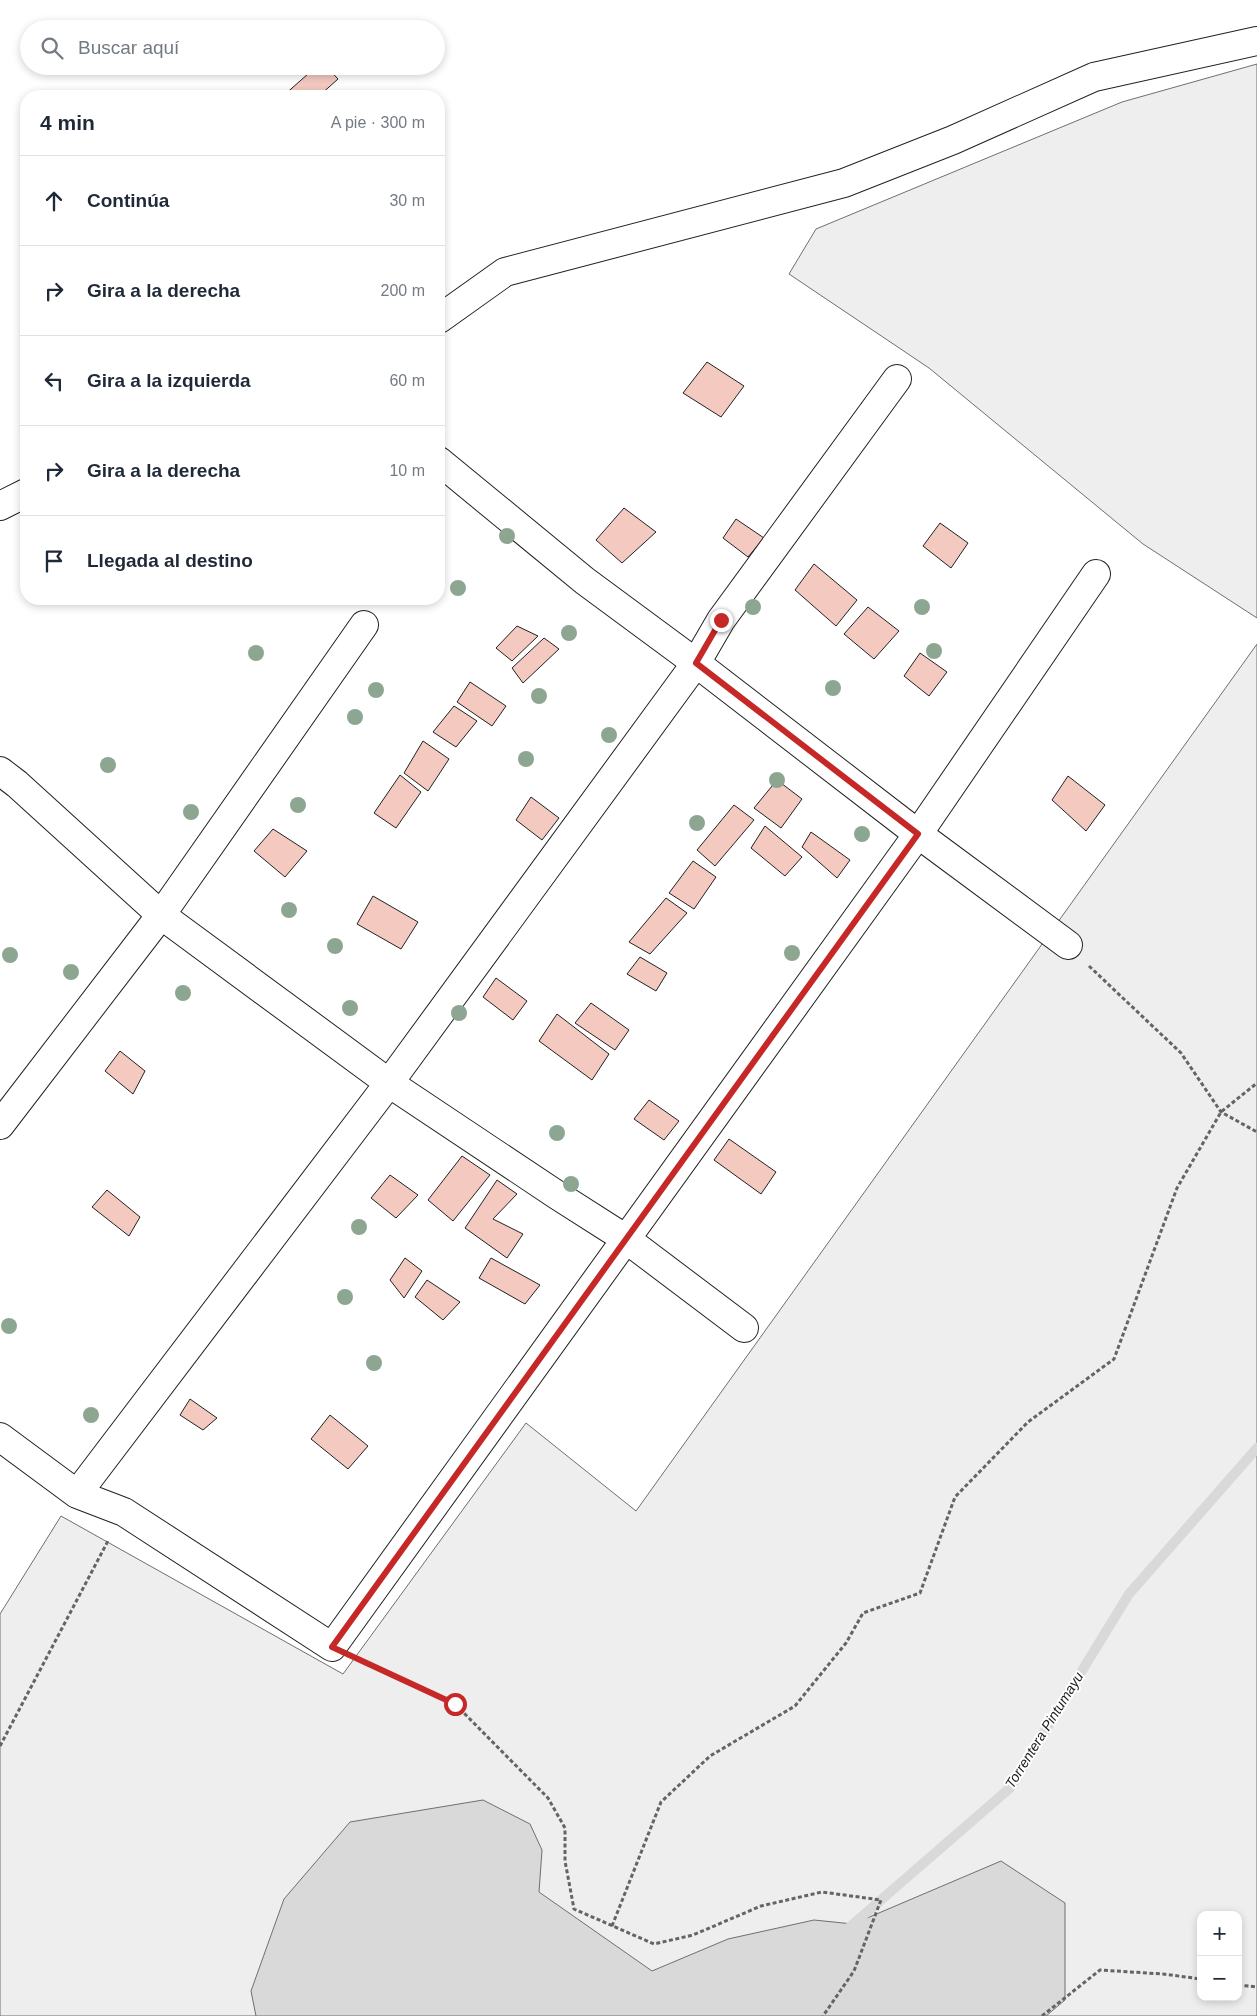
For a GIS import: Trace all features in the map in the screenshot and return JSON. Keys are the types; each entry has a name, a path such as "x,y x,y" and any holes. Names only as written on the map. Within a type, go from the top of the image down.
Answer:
{"street":[{"path":"445,315 505,272 844,183 953,140 1094,77 1257,41"},
{"path":"77,1494 389,1083 696,663 721,620 897,379"},
{"path":"445,466 585,581 696,663 918,834 1068,945"},
{"path":"0,506 20,496"},
{"path":"0,1437 77,1494 124,1512 332,1647 918,834 1096,574"},
{"path":"0,1125 161,915 364,625"},
{"path":"0,771 161,915 389,1083 557,1196 626,1239 744,1328"}],"path":[{"path":"1068,945 1180,1053 1221,1112 1257,1132"},
{"path":"612,1926 661,1802 710,1756 795,1706 846,1643 864,1613 920,1593 955,1497 1028,1422 1114,1359 1178,1188 1221,1112 1257,1083"},
{"path":"0,1746 124,1512"},
{"path":"332,1647 455,1704 548,1798 565,1828 565,1861 574,1909 654,1944 693,1935 760,1906 822,1892 881,1900 854,1970 823,2016"},
{"path":"1042,2016 1100,1970 1197,1978"},
{"path":"1242,1986 1257,1988"}],"shaded area":[{"path":"1257,64 1257,618 1143,544 929,368 789,274 816,229 1122,102"},
{"path":"1257,644 1257,2016 0,2016 0,1614 61,1516 343,1674 526,1423 636,1511"},
{"path":"483,1800 530,1824 542,1850 539,1892 652,1971 728,1939 814,1920 853,1924 1001,1861 1065,1903 1065,2000 1046,2016 256,2016 251,1991 284,1899 350,1822"}],"building":[{"path":"307,75 334,75 338,79 326,90 290,90"},
{"path":"707,362 744,386 721,417 683,393"},
{"path":"624,508 656,532 622,563 596,540"},
{"path":"736,519 764,538 748,557 723,538"},
{"path":"940,523 968,543 951,568 923,546"},
{"path":"814,564 857,600 836,626 795,590"},
{"path":"868,607 899,631 874,659 844,634"},
{"path":"517,626 538,636 512,661 496,648"},
{"path":"544,638 559,649 523,683 512,668"},
{"path":"920,653 947,672 929,696 904,676"},
{"path":"470,682 506,706 492,726 457,702"},
{"path":"454,706 477,721 456,747 433,732"},
{"path":"423,741 449,759 428,791 404,773"},
{"path":"400,775 421,792 396,828 374,813"},
{"path":"1068,776 1105,805 1086,831 1052,800"},
{"path":"777,780 802,799 781,828 754,808"},
{"path":"531,797 559,818 542,840 516,820"},
{"path":"734,805 754,820 715,866 697,850"},
{"path":"765,826 802,857 785,876 751,848"},
{"path":"273,829 307,851 285,877 254,851"},
{"path":"811,832 850,860 837,878 802,847"},
{"path":"693,861 716,877 694,909 669,893"},
{"path":"373,896 418,922 401,949 357,924"},
{"path":"666,898 687,913 650,954 629,942"},
{"path":"640,957 667,973 656,991 627,974"},
{"path":"496,978 527,1001 513,1020 483,997"},
{"path":"591,1003 629,1030 615,1050 575,1023"},
{"path":"557,1014 609,1054 592,1080 539,1041"},
{"path":"120,1051 145,1071 133,1094 105,1071"},
{"path":"649,1100 679,1121 664,1140 634,1119"},
{"path":"729,1139 776,1172 761,1194 714,1160"},
{"path":"462,1156 490,1175 453,1221 428,1200"},
{"path":"390,1175 418,1195 396,1218 371,1198"},
{"path":"497,1180 517,1194 493,1219 523,1234 507,1258 465,1228"},
{"path":"107,1190 140,1217 129,1236 92,1207"},
{"path":"405,1258 422,1271 404,1298 390,1280"},
{"path":"491,1258 540,1285 525,1304 479,1278"},
{"path":"427,1280 460,1302 443,1320 415,1297"},
{"path":"190,1399 217,1418 203,1430 180,1415"},
{"path":"330,1415 368,1446 348,1469 311,1439"}],"waterway":[{"name":"Torrentera Pintumayu","path":"844,1932 1010,1788 1129,1594 1257,1448"}],"route":[{"path":"455,1704 332,1647 918,834 696,663 721,620"}]}
